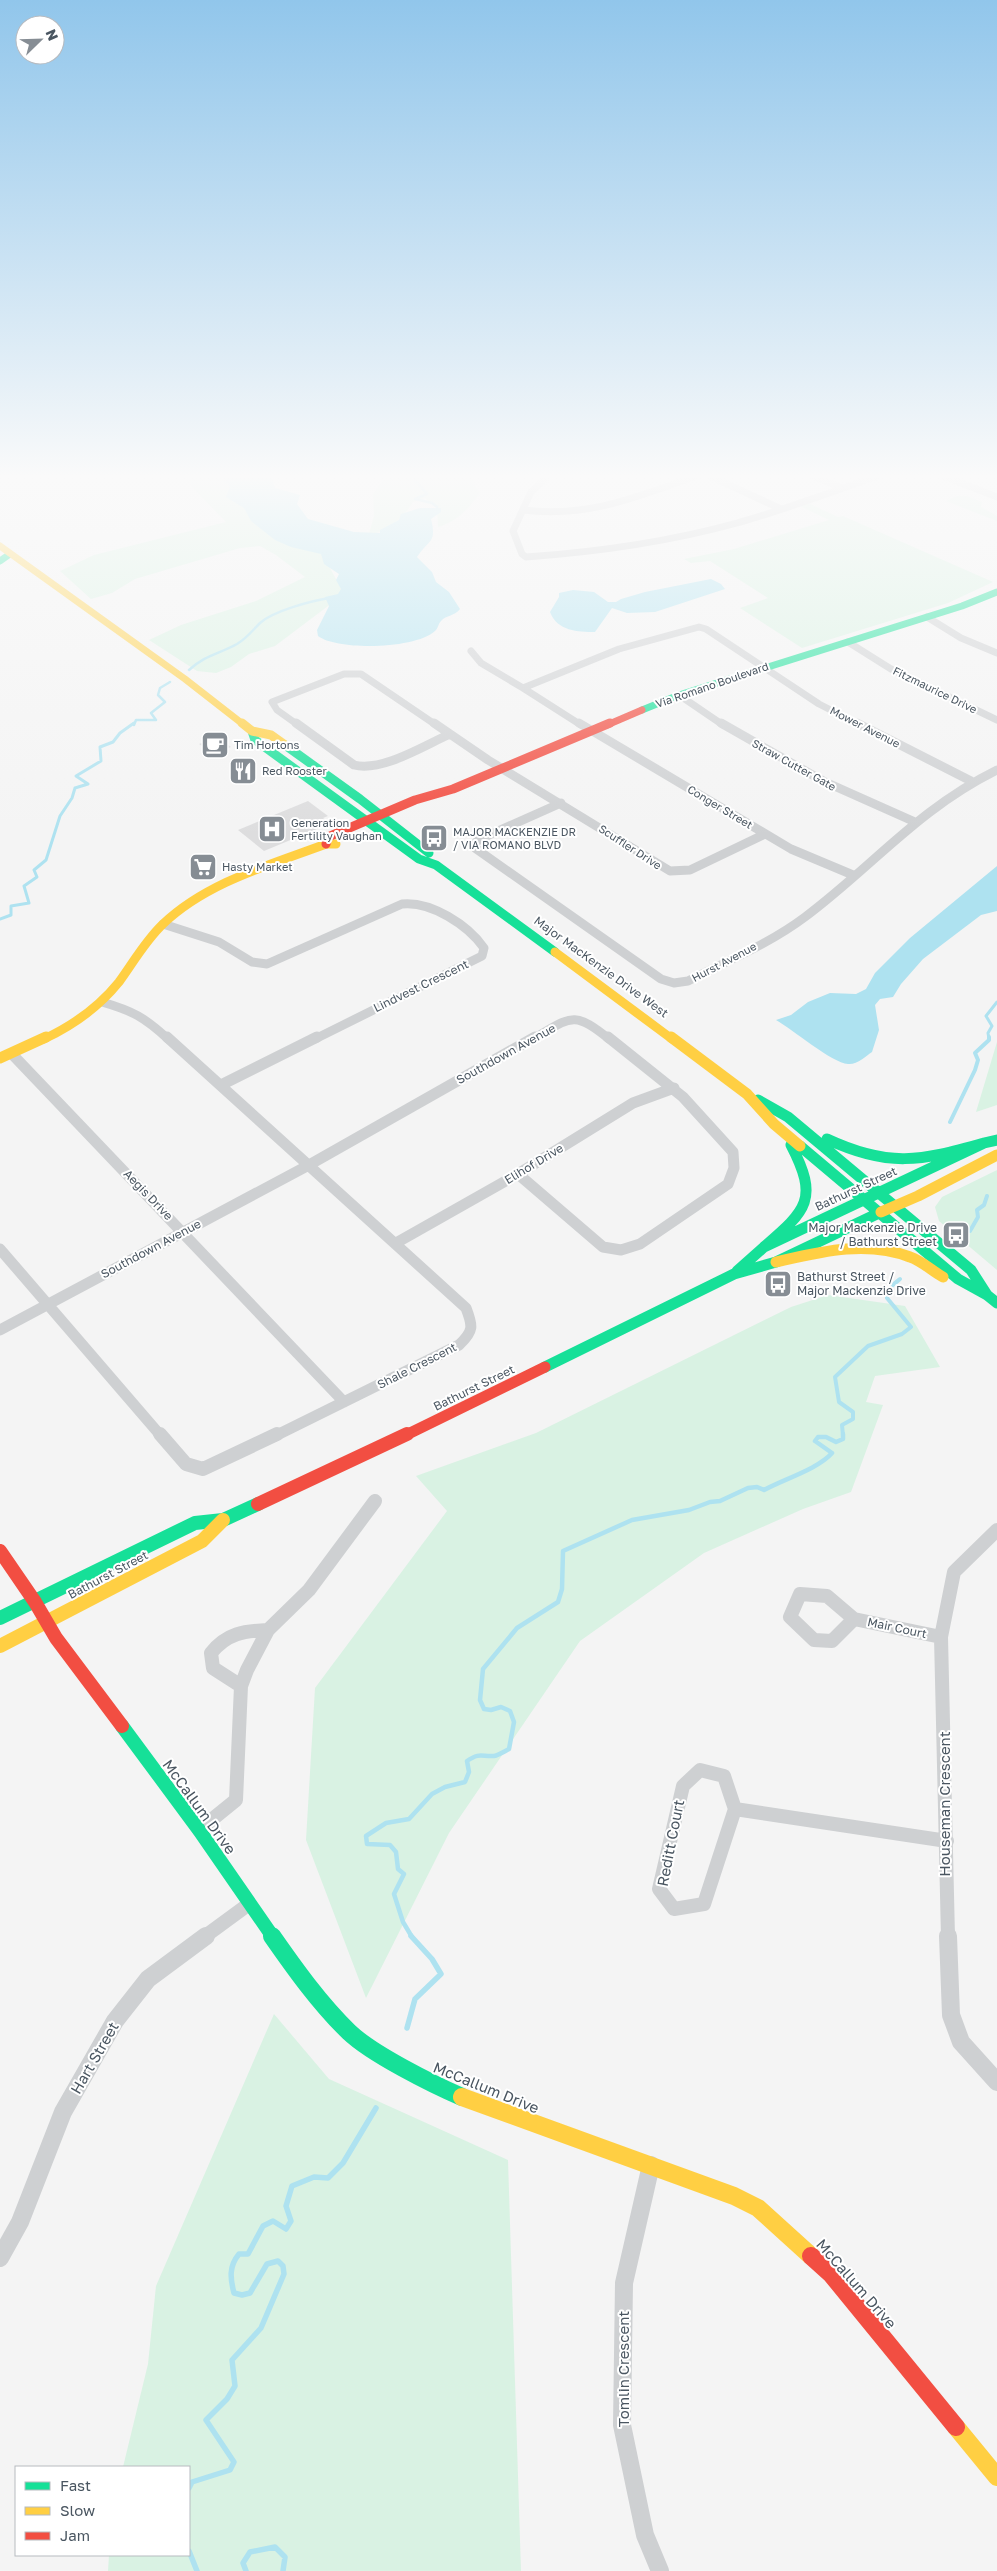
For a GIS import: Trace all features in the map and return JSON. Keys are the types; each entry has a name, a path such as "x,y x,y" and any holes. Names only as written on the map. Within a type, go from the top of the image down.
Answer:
{"main road":[{"name":"Major MacKenzie Drive West","path":"66,596 178,673 252,731 270,735 385,818 431,854 436,865"},
{"name":"Via Romano Boulevard","path":"163,924 174,914 217,889 326,844 328,837 423,806 434,796 679,695 989,596"},
{"name":"Major MacKenzie Drive West","path":"252,731 255,740 419,860 436,865 638,1011 747,1094 788,1117 971,1270 997,1303"},
{"path":"0,1058 73,1024 102,1002 163,924"},
{"name":"Major MacKenzie Drive West","path":"747,1094 781,1130 958,1279 988,1294"},
{"path":"788,1117 842,1148 869,1159 883,1161 919,1161 984,1143"},
{"path":"764,1247 805,1209 810,1190 804,1165 781,1130"},
{"name":"Bathurst Street","path":"734,1274 764,1247 984,1143 997,1140"},
{"name":"Bathurst Street","path":"0,1618 195,1524 223,1520 486,1398 734,1274 776,1262 997,1155"},
{"path":"776,1262 830,1251 867,1247 910,1258 997,1314"},
{"name":"Bathurst Street","path":"0,1646 202,1541 223,1520"},
{"name":"McCallum Drive","path":"0,1551 47,1623 122,1729 199,1830 298,1972 350,2033 381,2054 457,2095 651,2165 758,2208 796,2240 831,2274 997,2478"}],"street":[{"path":"927,617 961,638 997,653"},
{"name":"Mower Avenue","path":"523,688 619,649 691,627 706,630 819,704 971,781"},
{"name":"Fitzmaurice Drive","path":"848,642 891,669 997,720"},
{"name":"Conger Street","path":"471,651 481,663 591,731 765,834 805,856 854,875"},
{"name":"Scuffler Drive","path":"450,734 378,766 360,767 277,710 272,702 344,674 353,673 366,676 502,768 561,803 662,868 674,871 692,869 765,834"},
{"name":"Straw Cutter Gate","path":"679,695 730,730 846,794 916,822"},
{"name":"Hurst Avenue","path":"561,803 479,839 475,847 536,893 669,982 688,981 797,923 940,800 971,781 997,770"},
{"name":"Lindvest Crescent","path":"163,924 219,942 252,962 267,964 280,960 402,904 414,901 428,905 479,942 484,948 482,956 221,1085"},
{"name":"Shale Crescent","path":"0,1249 186,1464 203,1469 219,1463 460,1345 469,1336 472,1324 466,1308 396,1243 150,1022 131,1010 102,1002"},
{"name":"Southdown Avenue","path":"0,1330 309,1164 568,1019 588,1022 674,1088 733,1152 734,1168 728,1184 640,1244 621,1250 603,1247 518,1174"},
{"name":"Aegis Drive","path":"12,1054 344,1402"},
{"name":"Elihof Drive","path":"396,1243 518,1174 634,1103 674,1088"},
{"path":"199,1830 236,1800 242,1686 253,1656 268,1630 309,1590 375,1501"},
{"name":"Houseman Crescent","path":"997,1530 954,1572 941,1637 947,1841 945,1856 951,2015 961,2042 997,2082"},
{"name":"Mair Court","path":"854,1619 832,1641 814,1640 790,1617 800,1594 826,1596 854,1619 941,1637"},
{"path":"242,1686 213,1668 211,1653 221,1639 235,1633 268,1630"},
{"name":"Reditt Court","path":"700,1770 724,1776 735,1809 704,1904 674,1909 659,1889 683,1786 700,1770"},
{"path":"735,1809 947,1841"},
{"name":"Hart Street","path":"0,2258 20,2222 63,2112 115,2021 148,1979 249,1904"},
{"name":"Tomlin Crescent","path":"651,2165 624,2283 622,2425 645,2535 660,2571"}],"green space":[{"path":"88,596 102,596 91,599"},
{"path":"266,596 341,596 275,646 249,654 231,667 216,673 197,671 149,640 181,625"},
{"path":"765,596 963,596 948,603 802,648 740,608 768,598"},
{"path":"997,1042 997,1105 976,1112"},
{"path":"997,1170 997,1270 939,1221 935,1207 942,1197"},
{"path":"828,1295 905,1306 940,1367 875,1376 866,1402 883,1405 851,1492 803,1509 704,1553 580,1641 449,1833 366,1998 306,1840 315,1688 447,1511 416,1476 536,1433 791,1307"},
{"path":"274,2014 329,2079 508,2160 521,2571 108,2571 109,2556 190,2556 190,2466 123,2466 148,2364 156,2286"}],"water":[{"path":"452,596 460,609 443,619 435,631 425,637 395,644 359,646 328,641 318,636 317,630 329,606 325,597"},
{"path":"559,596 600,596 608,602 616,602 631,596 704,596 655,612 627,613 612,608 595,632 575,631 563,627 553,618 550,612"},
{"path":"997,866 997,911 981,915 923,959 901,984 893,997 880,999 875,1005 879,1030 872,1052 864,1058 851,1064 841,1062 822,1052 776,1020 791,1015 808,1002 830,993 856,994 866,989 875,973 910,938"}],"building":[{"name":"Tim Hortons","path":"217,737 231,747 213,754 199,744"},
{"path":"308,801 328,816 323,818 327,821 321,823 324,826 264,851 238,830"}],"waterway":[{"path":"189,670 206,658 241,642 260,623 274,614 303,604 329,598"},
{"path":"134,725 136,720 156,720 151,713 165,702 158,695 160,688 170,682"},
{"path":"0,919 11,915 11,906 29,903 24,886 37,877 34,870 46,860 60,816 72,798 75,788 88,784 76,776 101,761 100,747 113,742 120,733 134,723"},
{"path":"989,1039 988,1033 992,1026 986,1016 997,1002"},
{"path":"950,1122 975,1070 978,1060 975,1053 989,1039"},
{"path":"970,1231 978,1217 977,1210 984,1205 987,1196"},
{"path":"843,1436 842,1425 853,1419 853,1412 839,1402 835,1377 868,1346 902,1334 911,1327 887,1298 889,1289 900,1279"},
{"path":"412,1937 403,1922 394,1894 404,1874 398,1869 396,1852 390,1845 367,1844 366,1836 386,1823 409,1819 432,1794 445,1787 465,1782 469,1772 467,1761 471,1758 494,1756 509,1749 514,1722 510,1711 501,1707 491,1710 484,1709 480,1700 483,1669 517,1628 558,1602 562,1589 563,1551 632,1520 689,1510 710,1502 720,1501 748,1488 757,1487 764,1490 810,1469 826,1459 832,1453 815,1441 818,1437 826,1437 836,1442 843,1439 843,1436"},
{"path":"407,2028 415,1999 441,1974 432,1959 411,1936"},
{"path":"190,2486 192,2482 230,2470 234,2462 206,2420 227,2399 235,2386 232,2360 261,2328 284,2274 283,2266 278,2261 267,2264 250,2293 242,2295 234,2293 231,2277 233,2263 239,2254 248,2254 263,2226 273,2221 286,2229 291,2221 286,2206 292,2186 314,2177 328,2178 343,2163 376,2108"},
{"path":"246,2571 243,2563 250,2552 275,2547 285,2557 283,2571"},
{"path":"190,2554 197,2571"}],"traffic: fast":[{"path":"642,710 679,695 962,606 987,596"},
{"path":"252,731 255,740 419,859 436,865 555,952"},
{"path":"285,745 360,799 429,853"},
{"path":"758,1100 788,1117 971,1270 987,1295 997,1303"},
{"path":"827,1139 869,1156 905,1160 923,1158 984,1143"},
{"path":"737,1271 764,1247 984,1143 997,1140"},
{"path":"764,1247 791,1223 800,1213 805,1202 807,1191 806,1179 801,1163 791,1145"},
{"path":"800,1146 958,1279 987,1295"},
{"path":"545,1367 734,1274 776,1262 881,1212"},
{"path":"0,1618 195,1523 223,1520 258,1504"},
{"path":"122,1726 199,1830 298,1973 350,2033 381,2054 441,2088 462,2097"}],"traffic: slow":[{"path":"70,596 185,679 252,731 271,735 285,745"},
{"path":"0,1058 54,1034 92,1011 110,992 147,942 163,924 198,897 240,876 326,844 336,844"},
{"path":"555,952 747,1094 774,1124 800,1146"},
{"path":"881,1212 918,1196 997,1155"},
{"path":"776,1262 843,1249 877,1249 910,1257 943,1277"},
{"path":"0,1646 202,1541 223,1520"},
{"path":"462,2097 734,2196 758,2208 811,2256"},
{"path":"956,2427 997,2477"}],"traffic: jam":[{"path":"326,844 328,837 415,800 453,789 642,710"},
{"path":"258,1504 377,1449 545,1367"},
{"path":"0,1551 35,1602 56,1638 122,1726"},
{"path":"811,2256 831,2274 956,2427"}],"place":[{"name":"Tim Hortons","path":"215,745"},
{"name":"Red Rooster","path":"243,771"},
{"name":"Generation Fertility Vaughan","path":"272,829"},
{"name":"MAJOR MACKENZIE DR / VIA ROMANO BLVD","path":"434,838"},
{"name":"Hasty Market","path":"203,867"},
{"name":"Major Mackenzie Drive / Bathurst Street","path":"956,1235"},
{"name":"Bathurst Street / Major Mackenzie Drive","path":"778,1284"}]}
